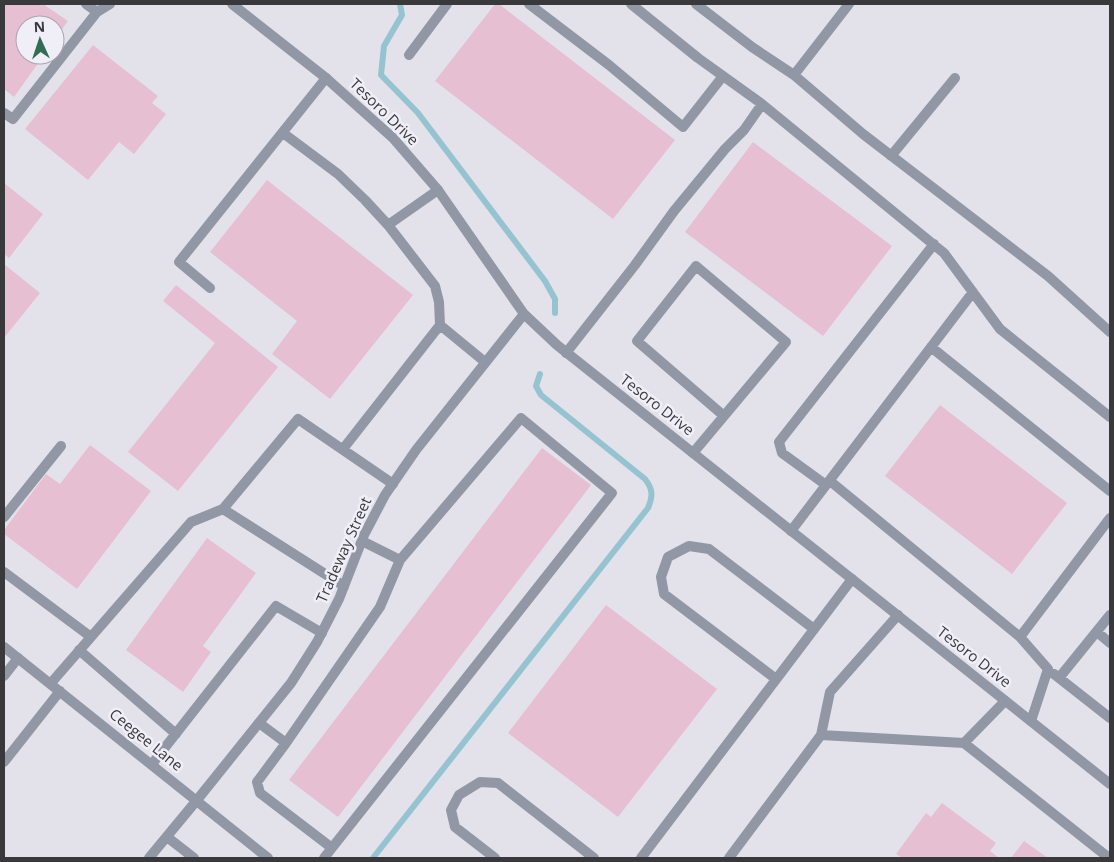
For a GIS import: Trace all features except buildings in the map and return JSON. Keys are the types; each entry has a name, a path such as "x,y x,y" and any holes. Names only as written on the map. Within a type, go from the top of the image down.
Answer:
{"street":[{"path":"86,4 97,12"},
{"path":"4,112 13,120 97,12 110,4"},
{"name":"Tesoro Drive","path":"232,4 326,78 394,138 438,190 524,314 566,353 1110,784"},
{"path":"409,55 447,4"},
{"path":"529,4 609,65 682,127 722,76"},
{"path":"631,4 722,76 762,104 934,244 944,253 1000,329 1110,417"},
{"path":"696,4 752,47 794,75 891,156 1048,276 1110,332"},
{"path":"794,75 849,4"},
{"path":"210,288 179,262 326,78"},
{"path":"891,156 955,78"},
{"path":"566,353 635,265 674,211 725,149 744,130 762,104"},
{"path":"283,132 338,174 388,225 435,286 440,325 343,449"},
{"path":"388,225 438,190"},
{"path":"934,244 779,442 782,453 828,483 1020,637 1048,669 1110,718"},
{"path":"693,453 724,416 786,342 696,266 637,341 724,416"},
{"path":"791,531 973,292"},
{"name":"Tradeway Street","path":"149,858 290,682 322,634 362,541 385,495 416,450 524,314"},
{"path":"440,325 485,362"},
{"path":"931,347 1110,491"},
{"path":"51,683 191,522 223,509 298,418 393,484"},
{"path":"324,858 332,848 612,493 521,418 400,560 380,607 257,782 260,793 332,848"},
{"path":"4,517 61,446"},
{"path":"223,509 344,586"},
{"path":"1020,637 1110,518"},
{"path":"362,541 400,560"},
{"path":"776,679 664,594 661,577 668,557 689,546 709,549 814,629"},
{"path":"4,572 91,637"},
{"path":"641,858 852,579"},
{"path":"152,764 276,606 322,634"},
{"path":"729,858 820,735 830,692 898,615"},
{"path":"1059,678 1110,615"},
{"path":"1096,632 1110,643"},
{"name":"Ceegee Lane","path":"4,646 268,858"},
{"path":"80,650 176,734"},
{"path":"4,676 18,658"},
{"path":"1031,721 1048,669"},
{"path":"4,762 60,691"},
{"path":"964,743 1005,700"},
{"path":"259,723 286,743"},
{"path":"820,735 964,743 1109,858"},
{"path":"495,858 455,826 451,810 459,795 480,782 498,783 594,858"},
{"path":"167,837 194,858"}],"waterway":[{"path":"400,4 402,15 384,46 381,75 418,113 545,281 555,299 555,313"},
{"path":"373,858 650,504 651,489 645,479 541,395 536,386 540,374"}]}
